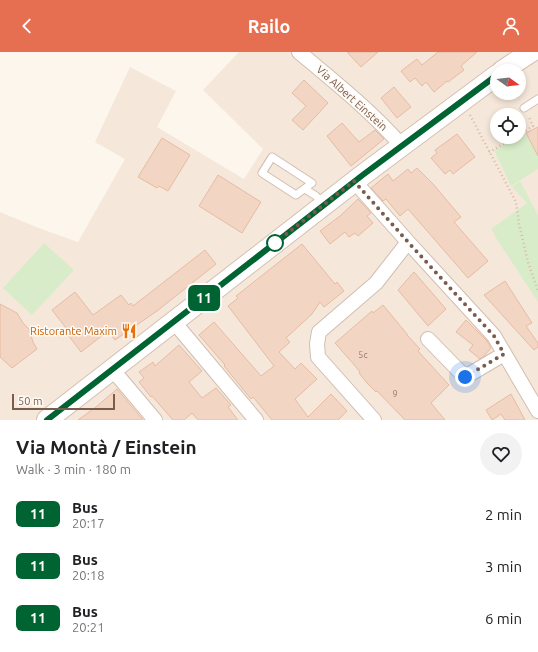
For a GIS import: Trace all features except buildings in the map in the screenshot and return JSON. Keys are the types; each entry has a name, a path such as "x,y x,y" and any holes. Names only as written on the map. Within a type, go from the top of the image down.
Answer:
{"main road":[{"path":"513,64 531,52"},
{"path":"53,418 112,369 354,181 490,80"}],"street":[{"name":"Via Albert Einstein","path":"299,52 347,92 391,133 402,146"},
{"path":"354,181 494,336 538,411"},
{"path":"374,420 318,357 317,344 319,332 376,283 408,242"},
{"path":"174,322 256,420"},
{"path":"428,339 465,377 504,354"},
{"path":"112,369 155,420"}],"lane":[{"path":"524,108 538,99"},
{"path":"272,157 312,183 305,189 296,196 262,173 272,157"},
{"path":"305,189 316,196 324,205"}],"path":[{"path":"470,112 470,115 516,202 519,224 528,262 538,291"},
{"path":"526,112 533,126 526,130"},
{"path":"489,152 503,144"}],"shaded area":[{"path":"239,52 513,52 496,64 490,64 490,68 36,420 0,420 0,212 78,242 125,159 95,142 130,67 176,91 157,127 244,179 263,149 203,90"},
{"path":"538,58 538,420 60,420 490,88 490,100 526,100 526,66"}],"green space":[{"path":"526,133 538,156 538,169 511,186 494,150 505,144 526,144"},
{"path":"520,181 538,215 538,302 491,229 527,203 512,187"},
{"path":"44,243 74,270 32,315 3,288"}],"bus line":[{"name":"11","path":"47,420 364,174 490,80"}],"place":[{"name":"Ristorante Maxim","path":"129,331"}],"route":[{"path":"275,243 354,181 494,336 504,354 465,377"}]}
